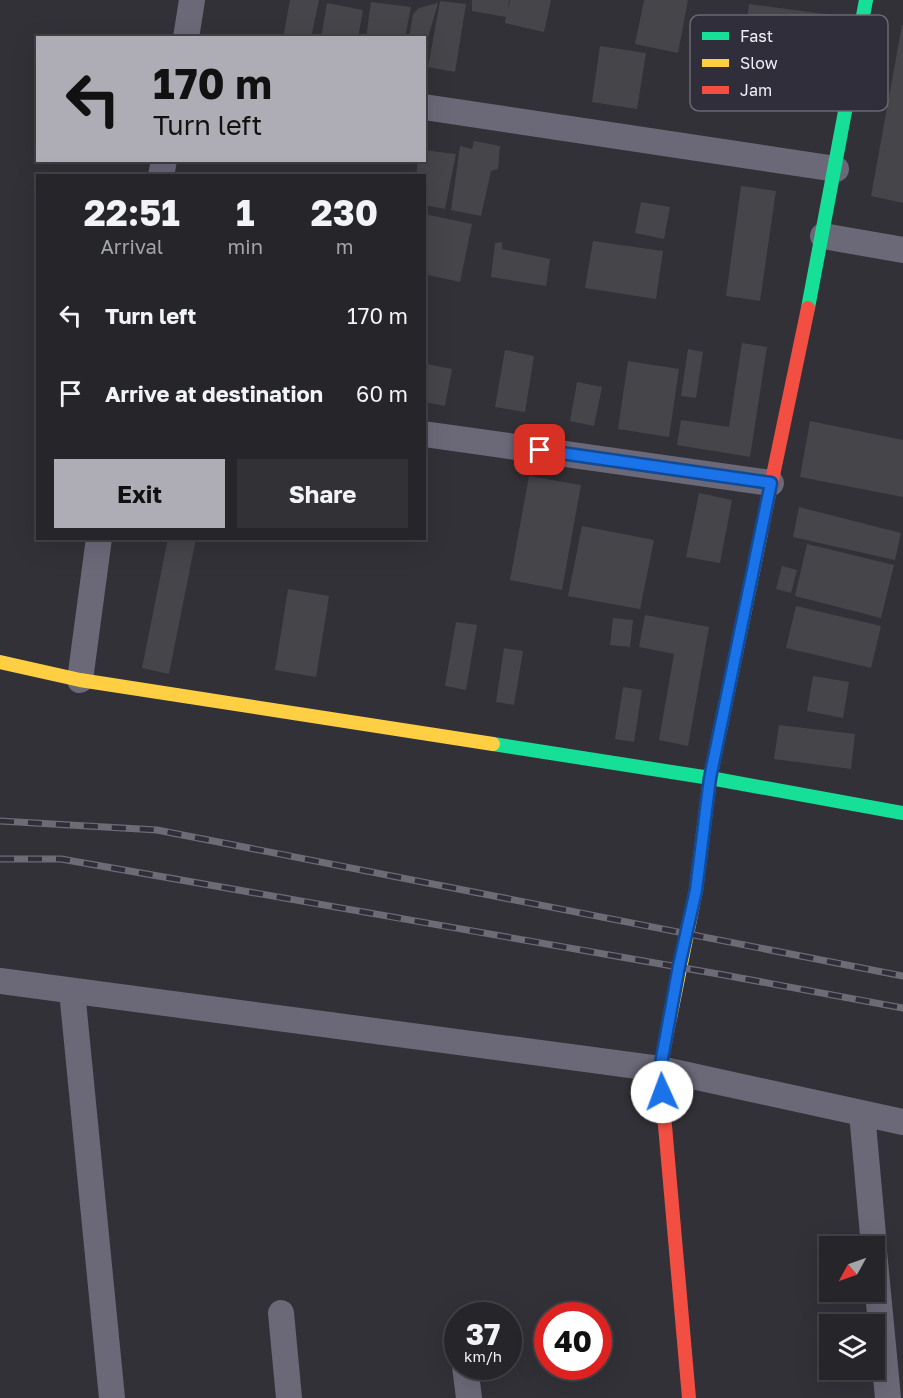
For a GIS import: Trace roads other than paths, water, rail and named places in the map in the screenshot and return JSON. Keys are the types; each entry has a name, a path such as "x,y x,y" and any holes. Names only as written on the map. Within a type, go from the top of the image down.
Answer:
{"street":[{"path":"186,36 192,0"},
{"path":"863,15 866,0"},
{"path":"426,107 836,169"},
{"path":"689,1398 660,1069 696,890 710,778 823,236 846,111"},
{"path":"823,236 903,250"},
{"path":"426,434 771,483"},
{"path":"80,680 99,540"},
{"path":"0,662 80,680 710,778 903,813"},
{"path":"0,981 660,1069 903,1122"},
{"path":"72,991 112,1398"},
{"path":"862,1113 873,1236"},
{"path":"879,1302 888,1398"},
{"path":"281,1313 289,1398"},
{"path":"467,1380 469,1398"}],"railway":[{"path":"0,821 157,830 903,976"},
{"path":"0,859 61,859 903,1008"}]}
